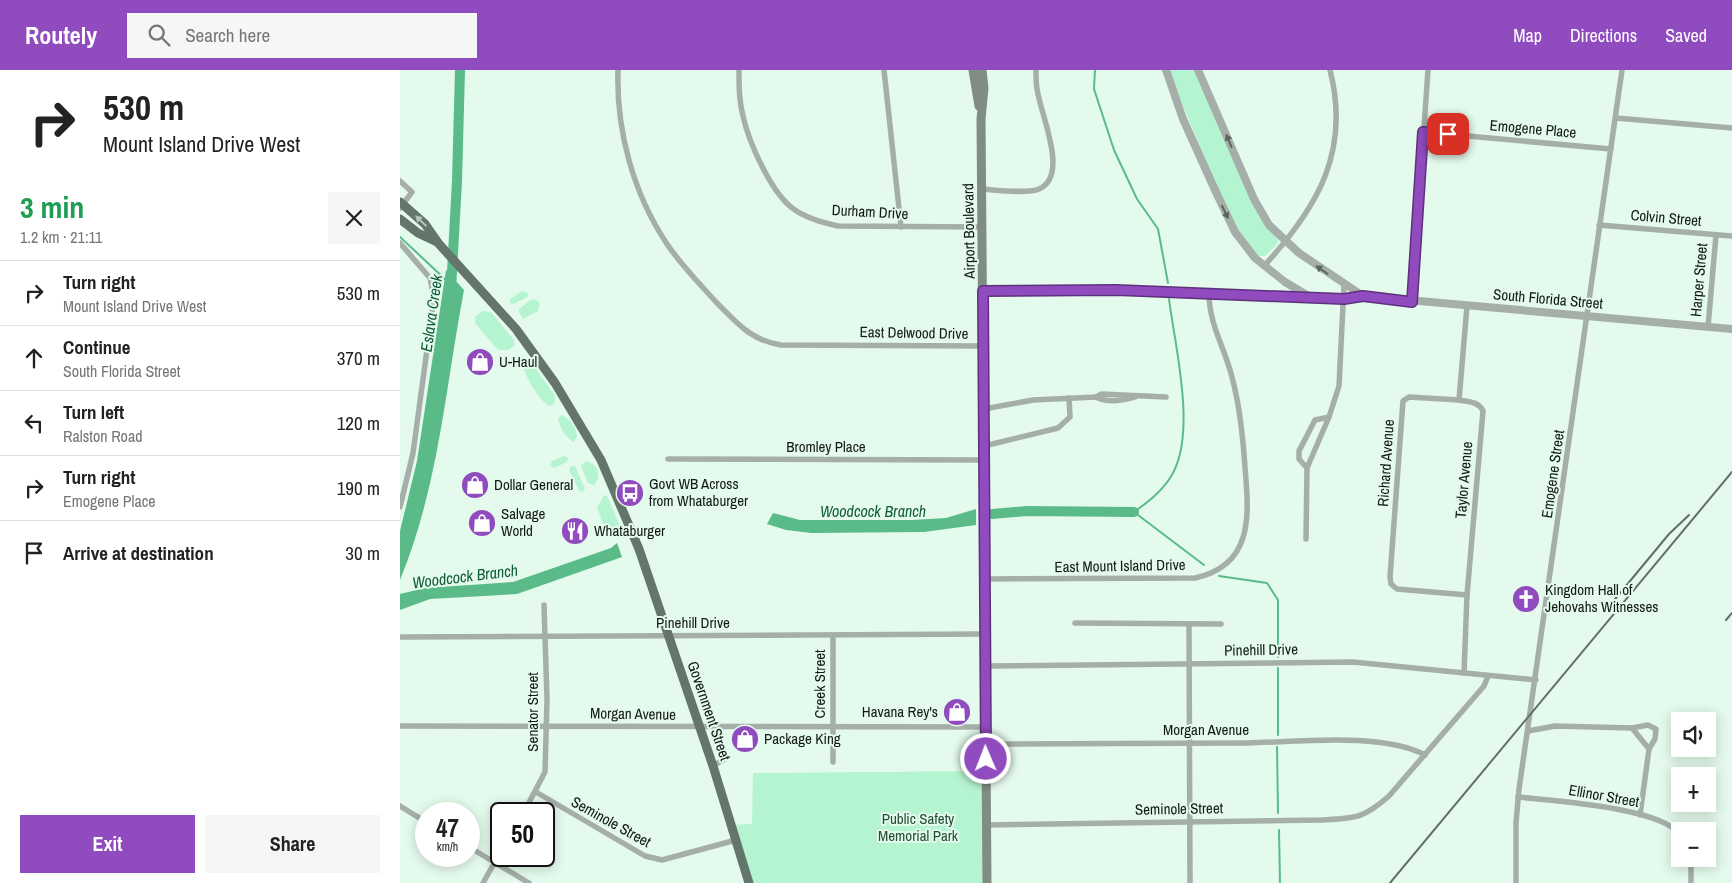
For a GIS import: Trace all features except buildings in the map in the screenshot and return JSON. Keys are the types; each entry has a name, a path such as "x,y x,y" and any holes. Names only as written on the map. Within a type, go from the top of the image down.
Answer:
{"main road":[{"name":"Airport Boulevard","path":"973,70 981,119"},
{"name":"Airport Boulevard","path":"982,70 984,88 981,119 987,883"},
{"path":"401,205 425,224 439,244"},
{"path":"400,219 418,233 439,244"},
{"name":"Government Street","path":"439,244 518,333 576,416 602,460 639,549 713,766 749,883"}],"street":[{"name":"East Delwood Drive","path":"618,70 617,94 620,125 635,178 666,244 690,274 742,328 757,339 781,345 983,346"},
{"name":"Durham Drive","path":"739,70 739,91 746,128 774,186 794,210 821,222 838,226 982,227"},
{"path":"884,70 890,111 901,227"},
{"path":"982,190 1037,190 1050,181 1053,170 1052,150 1036,88 1036,70"},
{"path":"1166,70 1186,126 1235,232 1264,266 1310,297"},
{"name":"South Florida Street","path":"1198,70 1254,200 1269,225 1286,242 1344,285 1363,296"},
{"path":"1264,266 1286,242 1314,203 1324,180 1332,152 1335,127 1335,99 1330,70"},
{"path":"1412,302 1428,70"},
{"name":"Emogene Street","path":"1516,883 1518,797 1622,70"},
{"path":"1616,118 1732,128"},
{"name":"Emogene Place","path":"1423,132 1611,149"},
{"path":"400,181 412,192 401,205"},
{"name":"Colvin Street","path":"1599,225 1732,236"},
{"name":"Harper Street","path":"1708,327 1716,235"},
{"path":"400,243 430,278 434,298 414,453 400,507"},
{"path":"1306,539 1307,468 1329,417 1339,386 1344,285"},
{"path":"983,291 1116,290 1310,297"},
{"name":"East Mount Island Drive","path":"985,579 1195,578 1214,572 1222,567 1241,544 1248,525 1243,434 1232,375 1213,326 1209,310 1209,293"},
{"name":"South Florida Street","path":"1310,297 1344,299 1363,296 1412,302 1732,329"},
{"path":"1459,400 1467,306"},
{"path":"984,409 1033,400 1096,397 1101,394 1166,397"},
{"name":"Richard Avenue","path":"1459,400 1409,397 1403,401 1391,584 1397,589 1467,595"},
{"path":"984,446 1058,428 1070,418 1069,398"},
{"name":"Taylor Avenue","path":"1459,400 1474,402 1480,405 1483,411 1467,595 1464,673"},
{"path":"1307,468 1299,459 1298,451 1315,420 1329,417"},
{"name":"Bromley Place","path":"668,459 984,460"},
{"name":"Senator Street","path":"530,802 545,772 547,726 544,606"},
{"path":"1075,623 1221,624"},
{"path":"1189,624 1190,883"},
{"name":"Pinehill Drive","path":"400,637 986,634"},
{"name":"Creek Street","path":"833,636 833,762"},
{"name":"Pinehill Drive","path":"986,666 1353,662 1536,680"},
{"path":"1425,755 1484,686 1488,676"},
{"path":"1528,731 1555,726 1632,728 1648,725 1656,729 1655,739 1649,749 1640,815"},
{"name":"Morgan Avenue","path":"400,726 985,727"},
{"path":"1632,728 1649,749"},
{"name":"Morgan Avenue","path":"986,744 1351,741 1398,745 1412,748 1425,755"},
{"name":"Seminole Street","path":"987,826 1322,820 1361,816 1372,812 1389,796 1425,755"},
{"path":"713,766 726,758"},
{"name":"Seminole Street","path":"536,792 645,856 662,860 736,840"},
{"name":"Ellinor Street","path":"1518,797 1640,815 1671,825"},
{"path":"400,806 415,815"},
{"path":"483,883 492,867"},
{"path":"503,867 529,883"},
{"path":"1691,867 1691,883"}],"green space":[{"path":"1168,70 1196,70 1252,203 1278,239 1277,244 1265,256 1258,256 1236,227 1217,187"},
{"path":"522,291 529,293 527,297 514,304 510,303 510,299"},
{"path":"535,299 540,303 538,311 523,319 518,310 530,300"},
{"path":"482,311 491,312 514,340 514,346 508,350 498,350 475,323 475,317"},
{"path":"528,363 534,366 555,396 555,402 551,406 543,401 531,384 524,368"},
{"path":"562,415 574,426 577,436 574,442 568,438 561,428 558,418"},
{"path":"564,456 568,458 567,462 554,468 550,466 552,461"},
{"path":"586,461 598,471 598,478 594,485 588,483 581,466"},
{"path":"571,466 575,466 585,489 582,492 579,490 569,470"},
{"path":"604,495 607,496 620,526 618,530 604,526 597,508"},
{"name":"Public Safety Memorial Park","path":"986,771 987,883 749,883 732,825 752,824 753,773"}],"shaded area":[{"path":"446,270 464,290 440,437 424,509 400,580 400,531 417,461"},
{"path":"976,509 976,525 924,532 811,533 786,530 767,524 773,513 800,520 912,520 946,518"},
{"path":"617,543 622,557 517,594 430,599 400,610 400,594 425,588 513,582 611,548"}],"waterway":[{"name":"Eslava Creek","path":"451,290 457,181 460,70"},
{"path":"1095,70 1094,89 1114,150 1137,199 1158,229 1168,283"},
{"path":"400,237 446,280"},
{"path":"1169,299 1182,391 1184,416 1182,439 1178,460 1170,478 1163,488 1134,512 1204,565"},
{"name":"Woodcock Branch","path":"992,514 1027,511 1134,512"},
{"path":"1219,576 1267,583 1278,600 1278,657"},
{"path":"1278,668 1278,735"},
{"path":"1277,747 1278,813"},
{"path":"1279,830 1280,883"}],"railway":[{"path":"1390,883 1732,472"},
{"path":"1611,604 1669,534 1689,515"},
{"path":"1726,620 1732,613"}],"place":[{"name":"U-Haul","path":"480,362"},
{"name":"Dollar General","path":"475,485"},
{"name":"Govt WB Across from Whataburger","path":"630,493"},
{"name":"Salvage World","path":"482,523"},
{"name":"Whataburger","path":"575,531"},
{"name":"Kingdom Hall of Jehovahs Witnesses","path":"1526,599"},
{"name":"Havana Rey's","path":"957,712"},
{"name":"Package King","path":"745,739"}],"route":[{"path":"986,759 983,291 1116,290 1344,299 1363,296 1412,302 1423,132 1448,134"}]}
